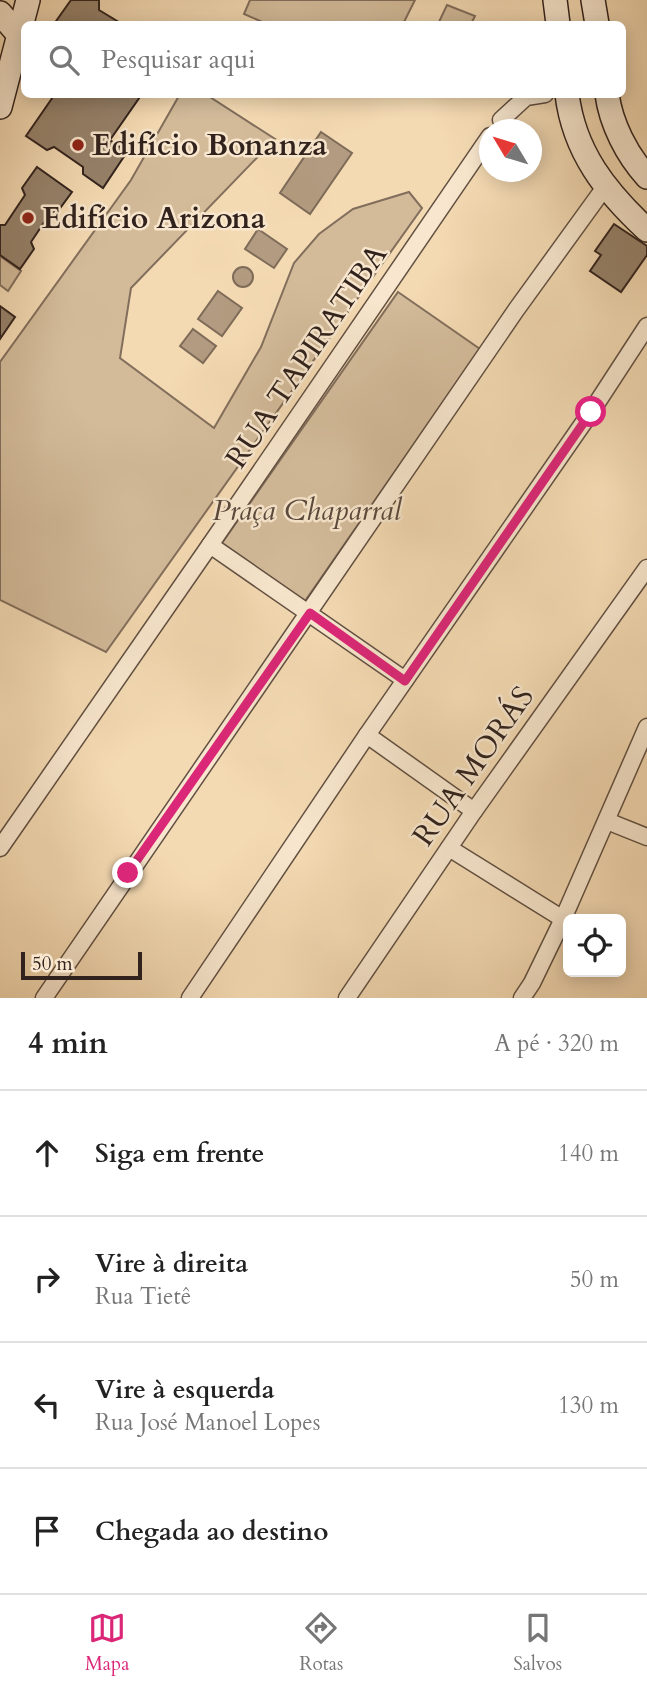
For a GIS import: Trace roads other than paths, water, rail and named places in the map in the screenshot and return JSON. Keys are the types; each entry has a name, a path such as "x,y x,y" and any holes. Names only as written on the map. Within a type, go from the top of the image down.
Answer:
{"main road":[{"path":"0,1 28,0 22,21"},
{"path":"555,0 558,21"},
{"path":"593,0 596,21"},
{"path":"0,13 18,34"},
{"path":"0,107 21,24"},
{"path":"558,98 590,164 605,187 647,230"},
{"path":"608,98 620,135 636,165 647,177"}],"street":[{"path":"502,119 515,98"},
{"path":"504,119 525,98"},
{"name":"RUA TAPIRATIBA","path":"0,848 479,151"},
{"path":"44,998 516,310 605,187"},
{"path":"190,998 647,326"},
{"path":"210,545 405,681"},
{"name":"RUA MORÁS","path":"347,998 474,811 647,568"},
{"path":"565,914 647,727"},
{"path":"367,735 474,811"},
{"path":"607,821 647,837"},
{"path":"449,848 563,919 522,998"}],"place":[{"name":"Edifício Bonanza","path":"78,145"},
{"name":"Edifício Arizona","path":"28,218"}],"park label":[{"name":"Praça Chaparral","path":"307,510"}]}
